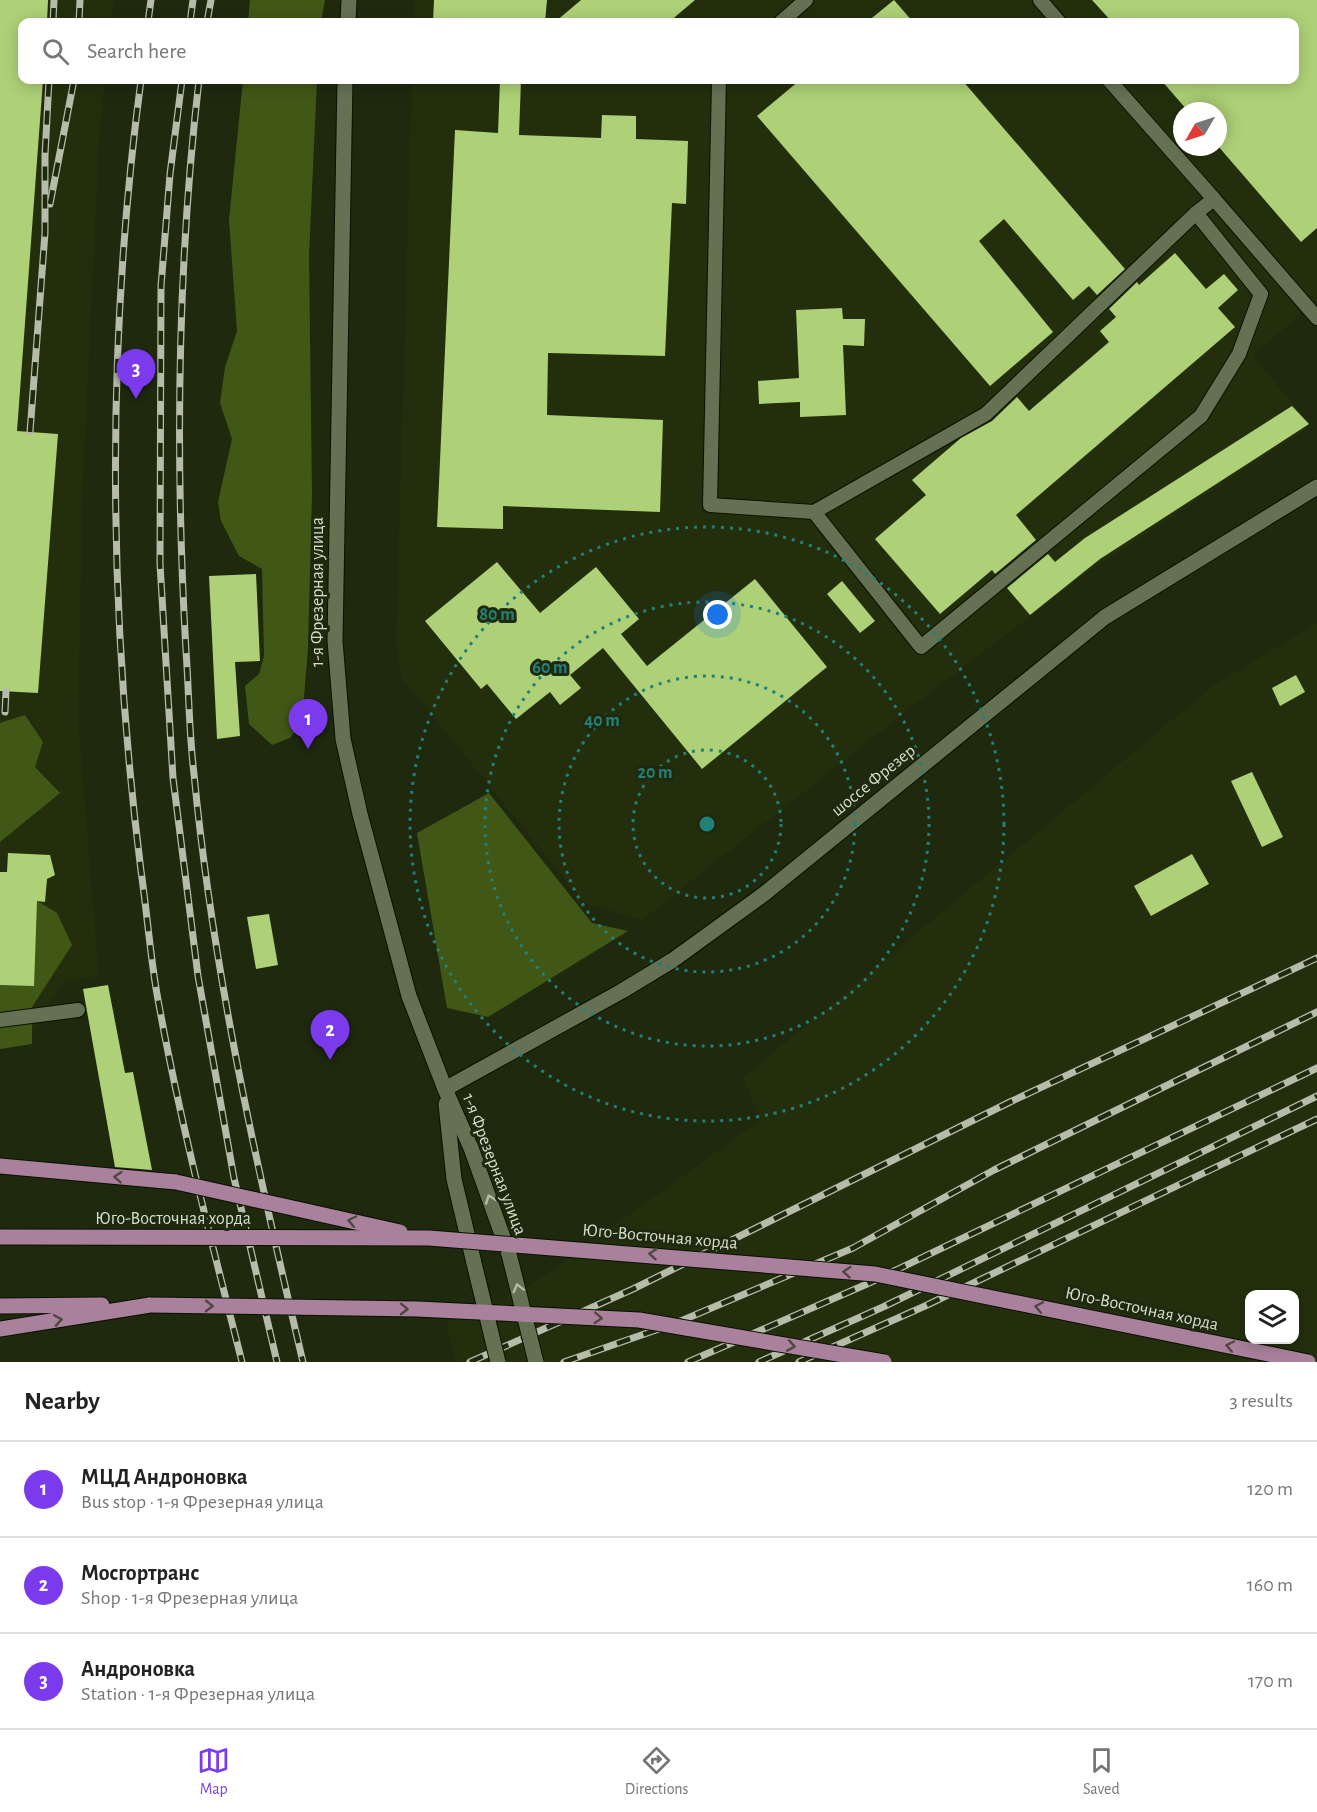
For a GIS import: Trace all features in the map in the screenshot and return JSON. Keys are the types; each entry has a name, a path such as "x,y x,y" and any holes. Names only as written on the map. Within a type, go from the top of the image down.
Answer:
{"main road":[{"path":"0,1166 176,1182 429,1238"},
{"name":"Юго-Восточная хорда","path":"0,1237 429,1238 638,1253 875,1274 1308,1362"},
{"path":"0,1306 150,1305 417,1309 639,1320 884,1362"},
{"path":"0,1329 150,1305"}],"street":[{"path":"348,18 349,0"},
{"name":"1-я Фрезерная улица","path":"345,84 335,641 343,739 360,814 410,996 445,1089 471,1148 509,1254 536,1362"},
{"name":"шоссе Фрезер","path":"445,1089 622,991 711,934 764,894 1105,617 1317,487"},
{"name":"1-я Фрезерная улица","path":"445,1089 454,1179 498,1362"}],"lane":[{"path":"786,18 806,0"},
{"path":"1040,0 1056,18"},
{"path":"719,84 710,505 814,512 986,414 1196,213 1214,199"},
{"path":"1113,84 1316,315"},
{"path":"814,512 921,647 1201,416 1239,354 1261,294 1196,213"},
{"path":"0,1020 78,1010"}],"shaded area":[{"path":"0,0 114,0 112,18 18,18 18,84 105,84 99,144 83,480 78,720 99,976 62,982 33,1033 0,1038"},
{"path":"250,0 325,0 322,18 248,18"},
{"path":"414,0 1317,0 1317,299 1253,356 1311,426 1095,567 914,705 642,920 584,903 402,678 396,642 412,84 1299,84 1299,18 414,18"},
{"path":"243,84 317,84 309,255 312,494 308,648 302,722 290,738 272,745 249,724 245,686 259,674 264,656 262,569 239,556 221,521 218,502 232,439 220,403 225,367 237,331 229,220"},
{"path":"1317,623 1317,1362 456,1362 446,1323 531,1285 761,1120 743,1078 1214,685"},
{"path":"25,715 43,742 35,767 60,793 0,842 0,723"},
{"path":"489,793 592,923 628,931 488,1017 447,1008 417,833"},
{"path":"26,894 57,913 72,945 32,1007 32,1044 0,1049 0,963"}],"building":[{"path":"0,0 48,0 47,18 18,18 18,84 43,84 17,431 58,434 38,693 0,691"},
{"path":"434,0 547,0 545,18 433,18"},
{"path":"581,0 695,0 674,18 560,18"},
{"path":"894,0 910,18 872,18"},
{"path":"1092,0 1317,0 1317,228 1301,242 1227,156 1227,102 1180,102 1164,84 1299,84 1299,18 1108,18"},
{"path":"500,84 521,84 519,135 601,138 602,115 636,116 636,139 688,141 686,204 672,203 665,356 548,353 547,415 663,420 660,512 503,506 503,529 437,527 455,130 498,133"},
{"path":"795,84 965,84 1125,269 1097,295 1089,286 1073,300 1004,219 979,241 1053,332 990,386 757,116"},
{"path":"1175,253 1206,289 1224,274 1238,290 1218,308 1235,327 1016,515 1036,540 995,574 992,570 940,614 875,539 926,495 912,480 961,438 992,421 1017,397 1029,411 1109,342 1100,331 1116,317 1109,309 1137,282 1139,285"},
{"path":"842,308 843,319 865,319 864,346 843,345 846,415 800,417 800,402 759,404 758,381 799,378 796,310"},
{"path":"1292,406 1309,424 1100,559 1030,615 1007,588 1048,554 1055,562 1085,538"},
{"path":"497,562 540,613 596,567 639,619 621,634 647,666 755,579 827,667 702,769 603,648 570,675 581,688 560,705 550,692 516,719 487,684 481,689 425,621"},
{"path":"256,574 260,661 235,662 240,736 217,739 209,576"},
{"path":"842,581 875,621 860,633 827,594"},
{"path":"1296,675 1305,692 1280,706 1272,688"},
{"path":"1252,772 1283,837 1262,847 1231,781"},
{"path":"8,853 50,855 55,875 47,879 45,902 37,901 34,986 0,985 0,872 7,872"},
{"path":"1192,854 1209,884 1151,916 1134,886"},
{"path":"269,914 278,965 256,969 247,917"},
{"path":"108,985 125,1073 133,1072 152,1170 115,1167 83,989"}],"railway":[{"path":"53,18 54,0"},
{"path":"79,18 80,0"},
{"path":"149,18 151,0"},
{"path":"191,18 193,0"},
{"path":"208,18 211,0"},
{"path":"30,432 45,233 45,155 49,84"},
{"path":"50,204 73,84"},
{"path":"141,84 122,278 117,377 117,574 122,673 130,772 157,994 185,1133 242,1362"},
{"path":"181,84 170,174 161,286 160,564 173,778 198,976 234,1178 277,1362"},
{"path":"199,84 182,293 179,436 182,579 191,743 202,848 238,1070 303,1362"},
{"path":"5,712 6,691"},
{"path":"470,1362 633,1289 1010,1102 1317,958"},
{"path":"564,1362 676,1323 853,1248 994,1170 1317,1012"},
{"path":"688,1362 867,1284 1317,1068"},
{"path":"759,1362 883,1307 1317,1096"},
{"path":"799,1362 925,1306 1317,1119"}],"place":[{"name":"Андроновка","path":"136,399"},
{"name":"МЦД Андроновка","path":"308,749"},
{"name":"Мосгортранс","path":"330,1060"}]}
